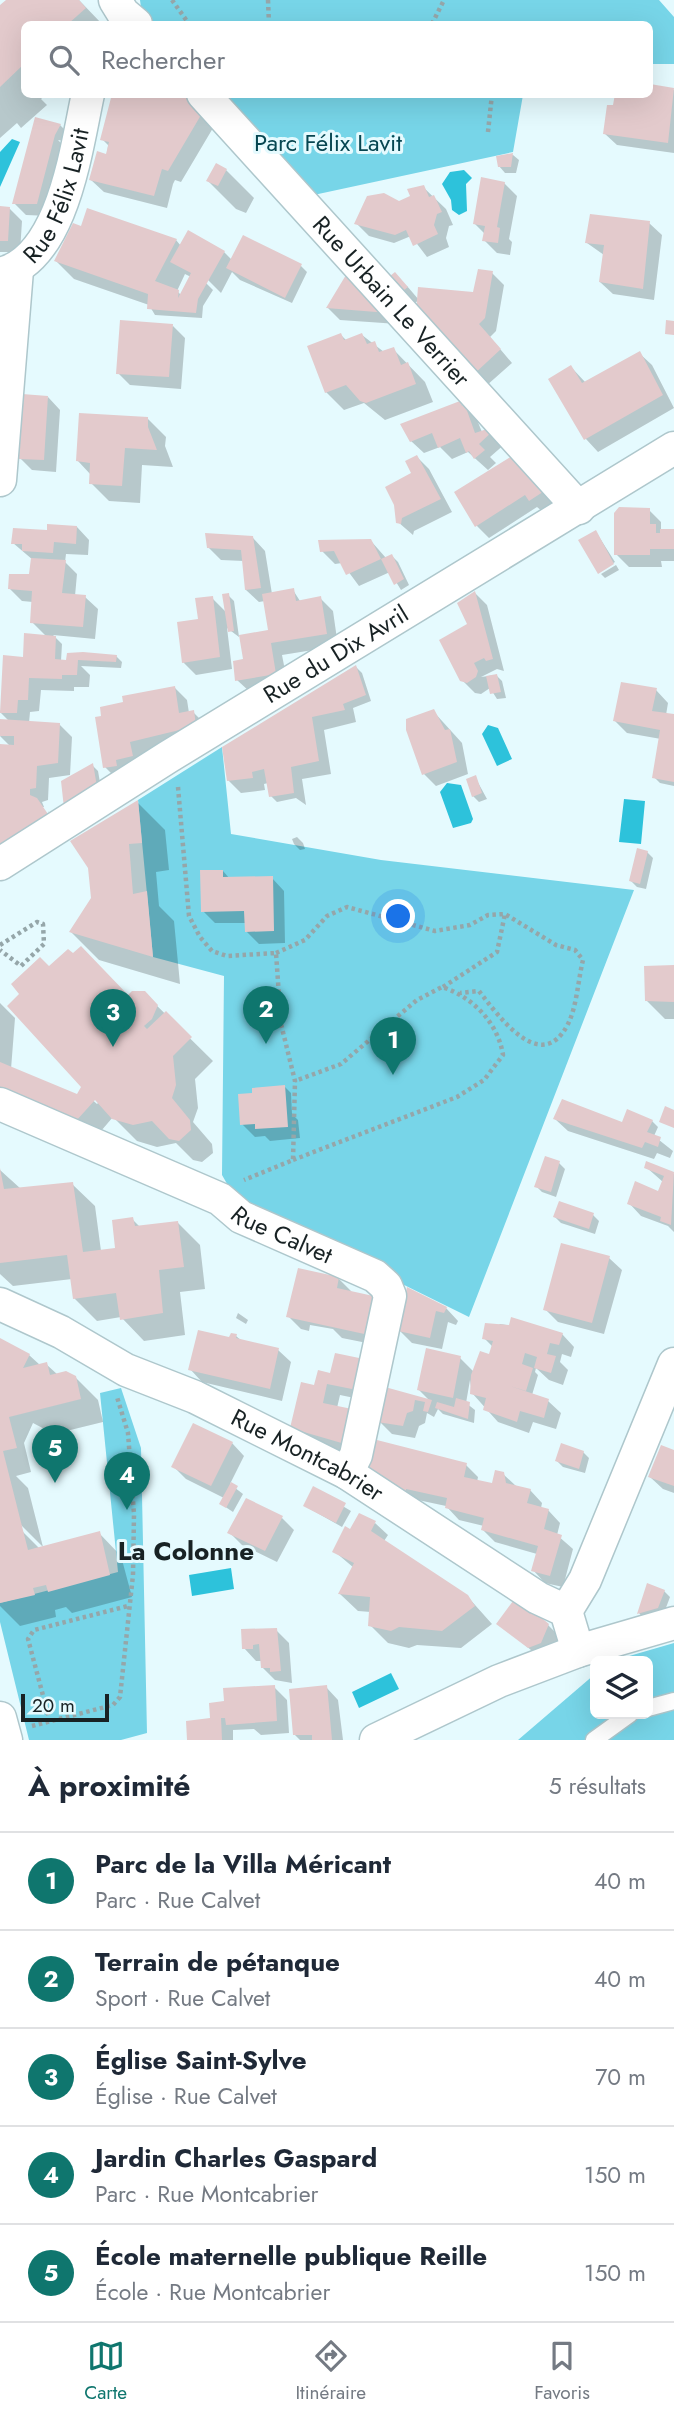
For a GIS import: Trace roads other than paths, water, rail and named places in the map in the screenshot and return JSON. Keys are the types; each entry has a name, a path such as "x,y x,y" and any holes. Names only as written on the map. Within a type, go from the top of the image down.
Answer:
{"street":[{"name":"Rue Félix Lavit","path":"9,272 47,235 65,194 88,98"},
{"name":"Rue Urbain Le Verrier","path":"206,98 579,508"},
{"path":"0,480 9,272"},
{"name":"Rue du Dix Avril","path":"0,864 168,757 674,448"},
{"name":"Rue Calvet","path":"0,1104 220,1199 241,1217 375,1276 386,1286 390,1296 356,1454 347,1473"},
{"name":"Rue Montcabrier","path":"0,1304 61,1332 126,1370 195,1397 347,1473 538,1598 566,1611"},
{"path":"578,1651 566,1611 585,1580 674,1364"},
{"path":"376,1740 499,1681 578,1651 674,1623"}],"lane":[{"path":"653,1707 674,1701"},
{"path":"595,1739 623,1719"}],"place":[{"name":"Terrain de pétanque","path":"266,1044"},
{"name":"Église Saint-Sylve","path":"113,1047"},
{"name":"Parc de la Villa Méricant","path":"393,1075"},
{"name":"École maternelle publique Reille","path":"55,1483"},
{"name":"Jardin Charles Gaspard","path":"127,1510"}],"district":[{"name":"La Colonne","path":"186,1551"}],"park label":[{"name":"Parc Félix Lavit","path":"328,143"}]}
